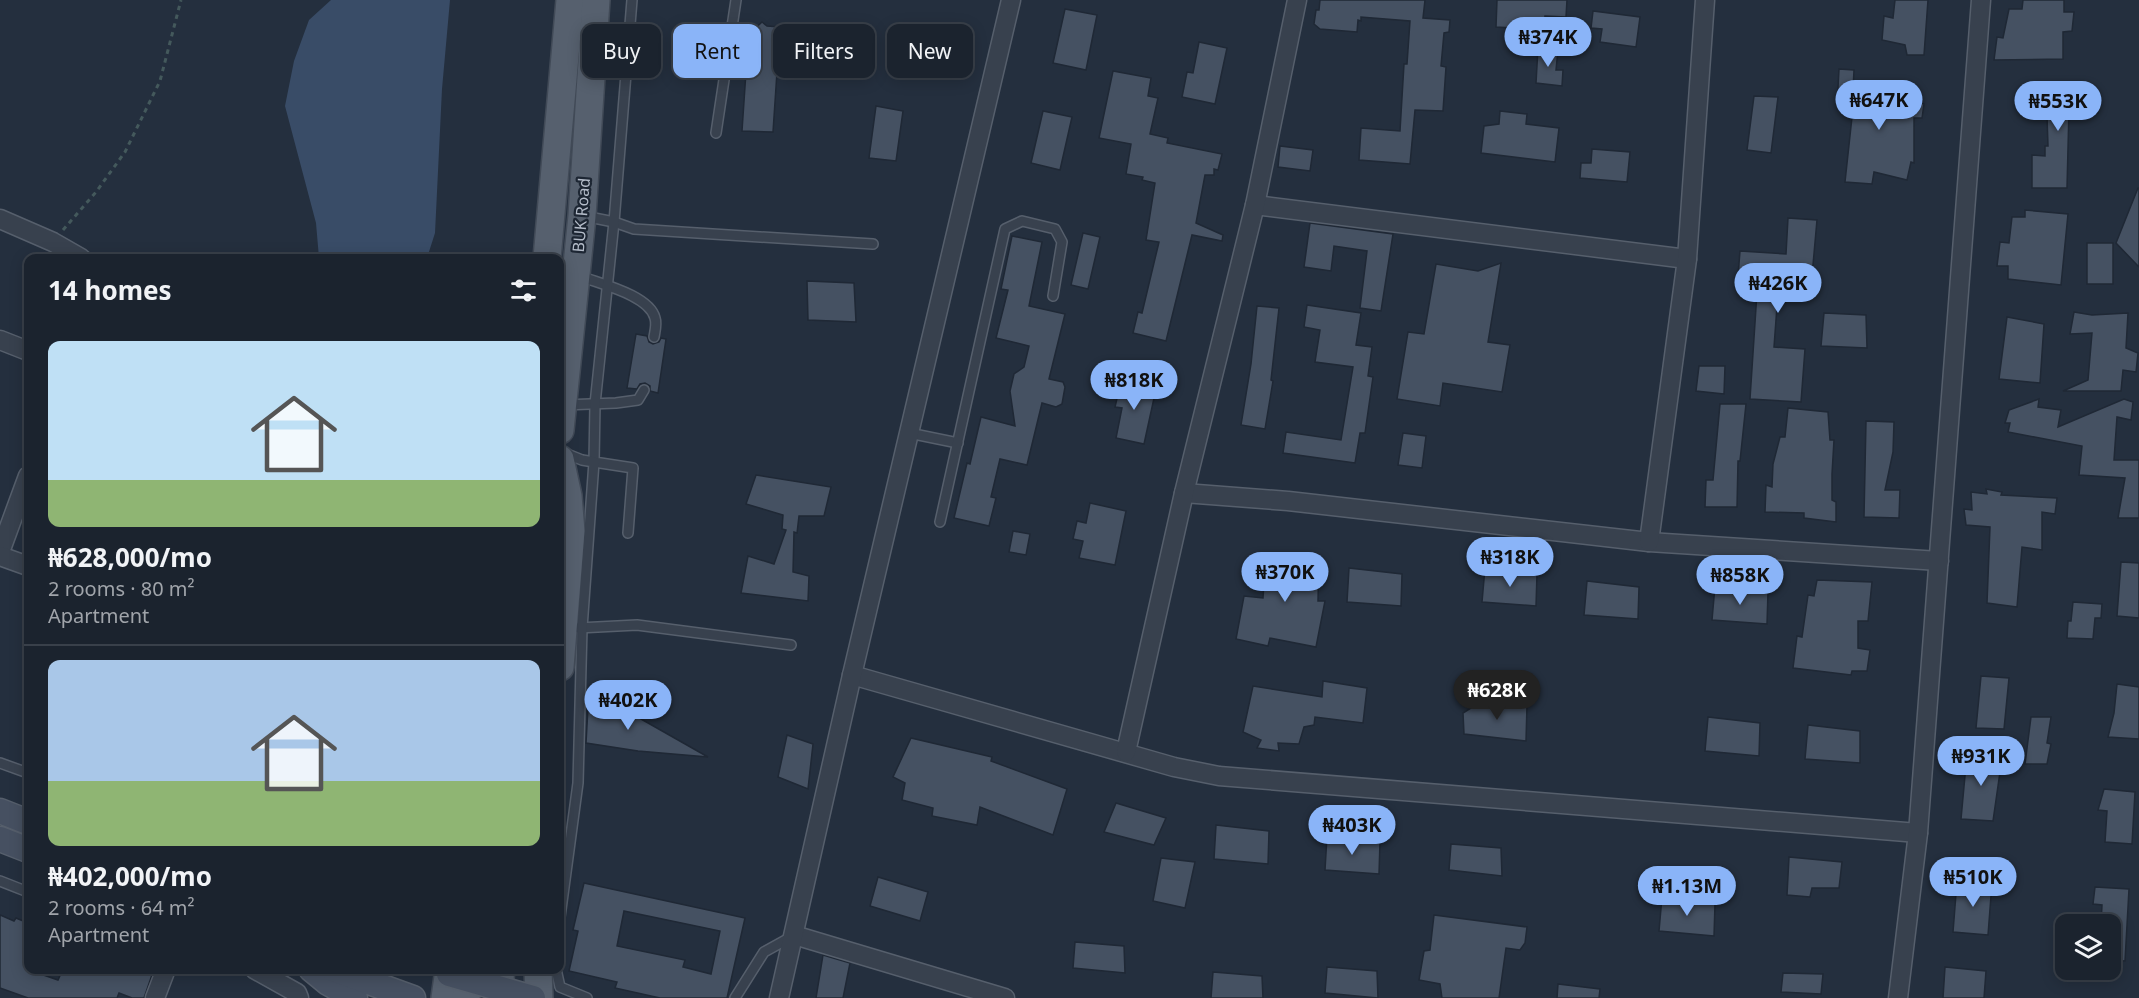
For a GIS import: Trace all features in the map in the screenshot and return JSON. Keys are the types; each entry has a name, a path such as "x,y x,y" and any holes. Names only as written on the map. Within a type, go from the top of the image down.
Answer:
{"main road":[{"name":"BUK Road","path":"547,254 570,0"},
{"name":"BUK Road","path":"564,386 582,216 596,0"},
{"path":"564,478 572,531 572,629 564,655"},
{"path":"0,811 24,820"},
{"path":"0,839 24,848"},
{"path":"317,974 355,998"},
{"path":"347,974 413,998"},
{"path":"498,998 500,974"},
{"path":"538,974 539,998"},
{"path":"449,976 466,998"},
{"path":"449,976 533,998"}],"street":[{"path":"779,998 852,675 1011,0"},
{"path":"1126,752 1184,493 1255,205 1297,0"},
{"path":"1649,542 1687,259 1705,0"},
{"path":"1898,998 1918,833 1981,0"},
{"path":"1255,205 1687,259"},
{"path":"0,219 53,242 74,254"},
{"path":"0,340 24,349"},
{"path":"24,487 0,554 24,564"},
{"path":"1184,493 1288,501 1649,542 1939,561"},
{"path":"852,675 1174,767 1219,776 1918,833"},
{"path":"794,935 1005,998"},
{"path":"155,998 164,974"},
{"path":"263,974 297,993 299,998"}],"lane":[{"path":"564,887 578,783 572,629 594,462 595,404 614,222 632,0"},
{"path":"716,133 736,0"},
{"path":"582,216 634,228 873,244"},
{"path":"940,522 1005,229 1022,221 1055,229 1062,242 1053,296"},
{"path":"575,274 634,297 650,306 656,320 654,337"},
{"path":"564,416 595,404 638,400 644,390"},
{"path":"909,433 958,443"},
{"path":"564,453 582,460 633,468 628,533"},
{"path":"572,629 637,625 791,645"},
{"path":"0,763 24,772"},
{"path":"0,881 24,890"},
{"path":"735,998 764,952 794,935"},
{"path":"557,974 560,987 587,998"}],"path":[{"path":"53,242 96,192 126,152 159,81 181,0"}],"water":[{"path":"331,0 450,0 442,89 435,233 428,254 319,254 316,223 285,106 294,61 309,20"}],"building":[{"path":"1320,0 1425,0 1423,18 1450,20 1449,32 1444,33 1441,66 1446,67 1443,111 1415,110 1410,164 1359,160 1361,128 1400,131 1404,64 1407,64 1410,21 1361,17 1361,21 1358,20 1357,32 1320,29 1314,24"},
{"path":"1497,0 1567,0 1566,17 1545,16 1544,30 1496,27"},
{"path":"1895,0 1928,0 1924,55 1907,55 1905,45 1882,40 1884,16 1893,18"},
{"path":"2023,0 2064,0 2064,12 2074,12 2072,31 2063,32 2063,59 1994,60 1997,37 2003,38 2009,9 2022,9"},
{"path":"1065,9 1097,15 1086,70 1053,63"},
{"path":"1593,11 1640,17 1636,47 1600,42 1602,29 1591,28"},
{"path":"762,22 767,26 773,26 773,78 777,78 773,132 742,131 746,78 761,78 760,24"},
{"path":"1199,42 1227,48 1215,104 1182,97 1187,72 1193,73"},
{"path":"1538,48 1558,50 1556,70 1563,70 1562,86 1536,83"},
{"path":"1839,69 1854,70 1853,91 1915,92 1913,100 1924,104 1922,118 1914,118 1914,163 1911,162 1907,180 1874,172 1872,184 1845,182 1853,108 1837,106"},
{"path":"1113,71 1151,78 1148,96 1158,98 1150,134 1168,138 1167,143 1222,154 1218,170 1214,169 1214,175 1205,175 1196,223 1223,235 1222,241 1192,235 1166,341 1133,333 1138,312 1142,313 1159,242 1146,240 1155,183 1142,180 1143,177 1126,174 1131,144 1099,138"},
{"path":"2037,84 2070,86 2070,90 2098,93 2098,113 2069,109 2067,188 2032,188 2032,155 2045,156 2045,146 2048,146 2047,116 2036,115"},
{"path":"1754,96 1778,97 1771,153 1747,150"},
{"path":"876,106 903,111 896,161 869,158"},
{"path":"1043,111 1072,117 1060,170 1031,163"},
{"path":"1500,111 1527,114 1526,124 1559,128 1555,162 1481,153 1484,126 1499,124"},
{"path":"1280,146 1313,150 1310,171 1278,167"},
{"path":"1592,149 1630,152 1627,182 1580,178 1581,163 1591,163"},
{"path":"2139,188 2139,267 2116,243"},
{"path":"2025,210 2068,214 2061,285 2008,279 2008,266 1997,266 2000,242 2009,243 2012,217 2025,217"},
{"path":"1788,218 1817,220 1812,276 1783,274 1783,279 1779,279 1774,347 1805,349 1801,402 1750,399 1758,277 1738,276 1740,251 1786,254"},
{"path":"1310,223 1393,234 1381,311 1360,308 1367,251 1334,246 1331,271 1304,267"},
{"path":"1083,233 1100,237 1088,289 1071,285"},
{"path":"1012,236 1042,242 1029,306 1065,314 1049,379 1063,382 1065,387 1062,404 1056,407 1042,403 1027,465 1000,459 991,497 996,498 989,526 954,518 981,417 1015,426 1010,391 1014,374 1024,367 1029,346 996,338 1008,290 1001,289"},
{"path":"2087,243 2113,243 2113,284 2087,284"},
{"path":"1501,263 1488,342 1510,345 1502,392 1443,383 1440,406 1397,399 1408,332 1424,334 1436,264 1478,271"},
{"path":"807,281 854,283 856,322 808,320"},
{"path":"1307,305 1361,313 1356,345 1372,347 1368,376 1373,377 1365,433 1360,433 1355,463 1283,453 1286,432 1341,440 1353,367 1315,362 1320,330 1304,327"},
{"path":"1257,306 1279,308 1271,380 1273,381 1265,429 1241,425"},
{"path":"2074,312 2092,315 2128,313 2126,348 2138,353 2136,372 2123,370 2121,391 2063,391 2088,380 2092,333 2070,334"},
{"path":"1824,313 1866,315 1867,348 1821,346"},
{"path":"2007,317 2044,324 2040,383 1999,379"},
{"path":"636,334 647,336 649,342 653,344 659,342 661,338 666,339 658,393 650,391 650,386 645,383 640,384 637,389 627,388"},
{"path":"1699,366 1725,366 1724,394 1696,391"},
{"path":"1121,381 1156,389 1144,444 1116,438 1122,408 1115,407"},
{"path":"2039,399 2038,407 2061,410 2058,427 2124,399 2133,402 2131,420 2117,417 2114,460 2139,460 2139,518 2118,518 2125,478 2079,475 2082,446 2008,432 2010,423 2005,423 2009,410"},
{"path":"1720,404 1746,404 1740,461 1738,461 1737,507 1705,507 1706,480 1713,480"},
{"path":"1788,408 1828,412 1830,440 1834,440 1832,500 1836,502 1836,522 1804,518 1804,513 1765,512 1766,485 1772,487 1773,464 1780,437 1785,437"},
{"path":"1866,421 1894,422 1893,452 1885,490 1900,490 1899,518 1864,517"},
{"path":"1403,433 1426,436 1422,468 1398,465"},
{"path":"756,475 831,487 824,516 799,516 797,533 794,532 793,572 809,576 808,601 741,593 748,556 774,564 786,530 782,529 783,515 746,504"},
{"path":"1986,489 2002,492 2001,495 2057,498 2055,514 2042,512 2042,550 2022,547 2017,607 1987,603 1990,527 1966,525 1964,509 1972,510 1971,492 1987,494"},
{"path":"1090,503 1126,511 1115,565 1079,558 1083,541 1073,539 1077,521 1086,523"},
{"path":"1013,531 1030,534 1026,555 1009,552"},
{"path":"1266,553 1319,558 1318,601 1325,601 1316,647 1270,638 1268,646 1236,639 1244,596 1263,598"},
{"path":"2121,562 2139,563 2139,618 2117,616"},
{"path":"1349,568 1402,574 1401,606 1347,602"},
{"path":"1485,568 1537,574 1536,606 1482,602"},
{"path":"1817,580 1872,582 1868,621 1858,621 1858,648 1870,650 1867,671 1852,671 1851,675 1793,668 1797,636 1802,637 1808,595 1814,596"},
{"path":"1587,581 1639,587 1638,619 1584,615"},
{"path":"1715,586 1768,592 1767,624 1712,620"},
{"path":"2073,602 2102,604 2101,618 2095,618 2093,639 2067,638 2068,621 2071,621"},
{"path":"1981,676 2009,678 2004,729 1976,728"},
{"path":"1323,681 1367,688 1363,723 1315,717 1314,725 1304,727 1299,744 1278,743 1279,751 1257,748 1261,740 1243,732 1253,686 1322,697"},
{"path":"2117,684 2139,687 2139,739 2108,737 2114,713"},
{"path":"589,690 708,757 638,751 586,743"},
{"path":"1492,700 1527,705 1526,741 1464,734 1463,713 1474,706 1487,707"},
{"path":"1708,717 1760,723 1759,756 1705,751"},
{"path":"2031,717 2051,717 2047,743 2051,744 2047,764 2025,764"},
{"path":"1808,725 1860,731 1860,763 1805,759"},
{"path":"787,735 813,744 808,789 778,777"},
{"path":"911,738 992,757 991,761 1067,789 1053,835 980,807 977,825 932,816 933,808 902,800 905,783 893,777"},
{"path":"1967,754 2002,758 1993,821 1961,819"},
{"path":"2104,789 2135,792 2132,844 2105,842 2107,811 2098,810"},
{"path":"1116,803 1166,818 1154,845 1104,832"},
{"path":"1216,825 1269,831 1268,864 1214,859"},
{"path":"1327,836 1380,842 1379,874 1325,870"},
{"path":"1451,844 1501,848 1502,876 1449,870"},
{"path":"1789,857 1842,862 1839,888 1812,888 1810,897 1787,895"},
{"path":"1161,858 1195,862 1185,908 1153,901"},
{"path":"878,877 928,892 920,921 870,906"},
{"path":"1957,881 1992,883 1988,935 1953,932"},
{"path":"584,883 745,918 727,998 660,998 615,988 617,982 569,971 578,931 573,930","holes":["624,911 720,931 711,974 683,967 685,960 617,946"]},
{"path":"2095,887 2129,889 2125,961 2121,961 2121,914 2102,914 2102,905 2093,904"},
{"path":"1662,897 1715,904 1714,936 1659,931"},
{"path":"0,915 14,921 16,918 24,921 24,974 41,974 58,980 61,974 152,974 144,998 132,998 119,993 117,998 28,998 0,988"},
{"path":"1434,915 1527,927 1525,943 1520,950 1506,948 1499,998 1442,998 1440,984 1419,980 1424,951 1430,950"},
{"path":"1075,942 1124,946 1125,973 1073,968"},
{"path":"823,955 850,963 843,998 816,998"},
{"path":"1327,967 1377,971 1378,998 1325,993"},
{"path":"1945,967 1986,971 1984,998 1943,998"},
{"path":"1213,972 1262,976 1263,998 1211,998"},
{"path":"1783,973 1823,974 1821,994 1781,992"},
{"path":"1558,984 1600,989 1599,998 1557,998"}]}
